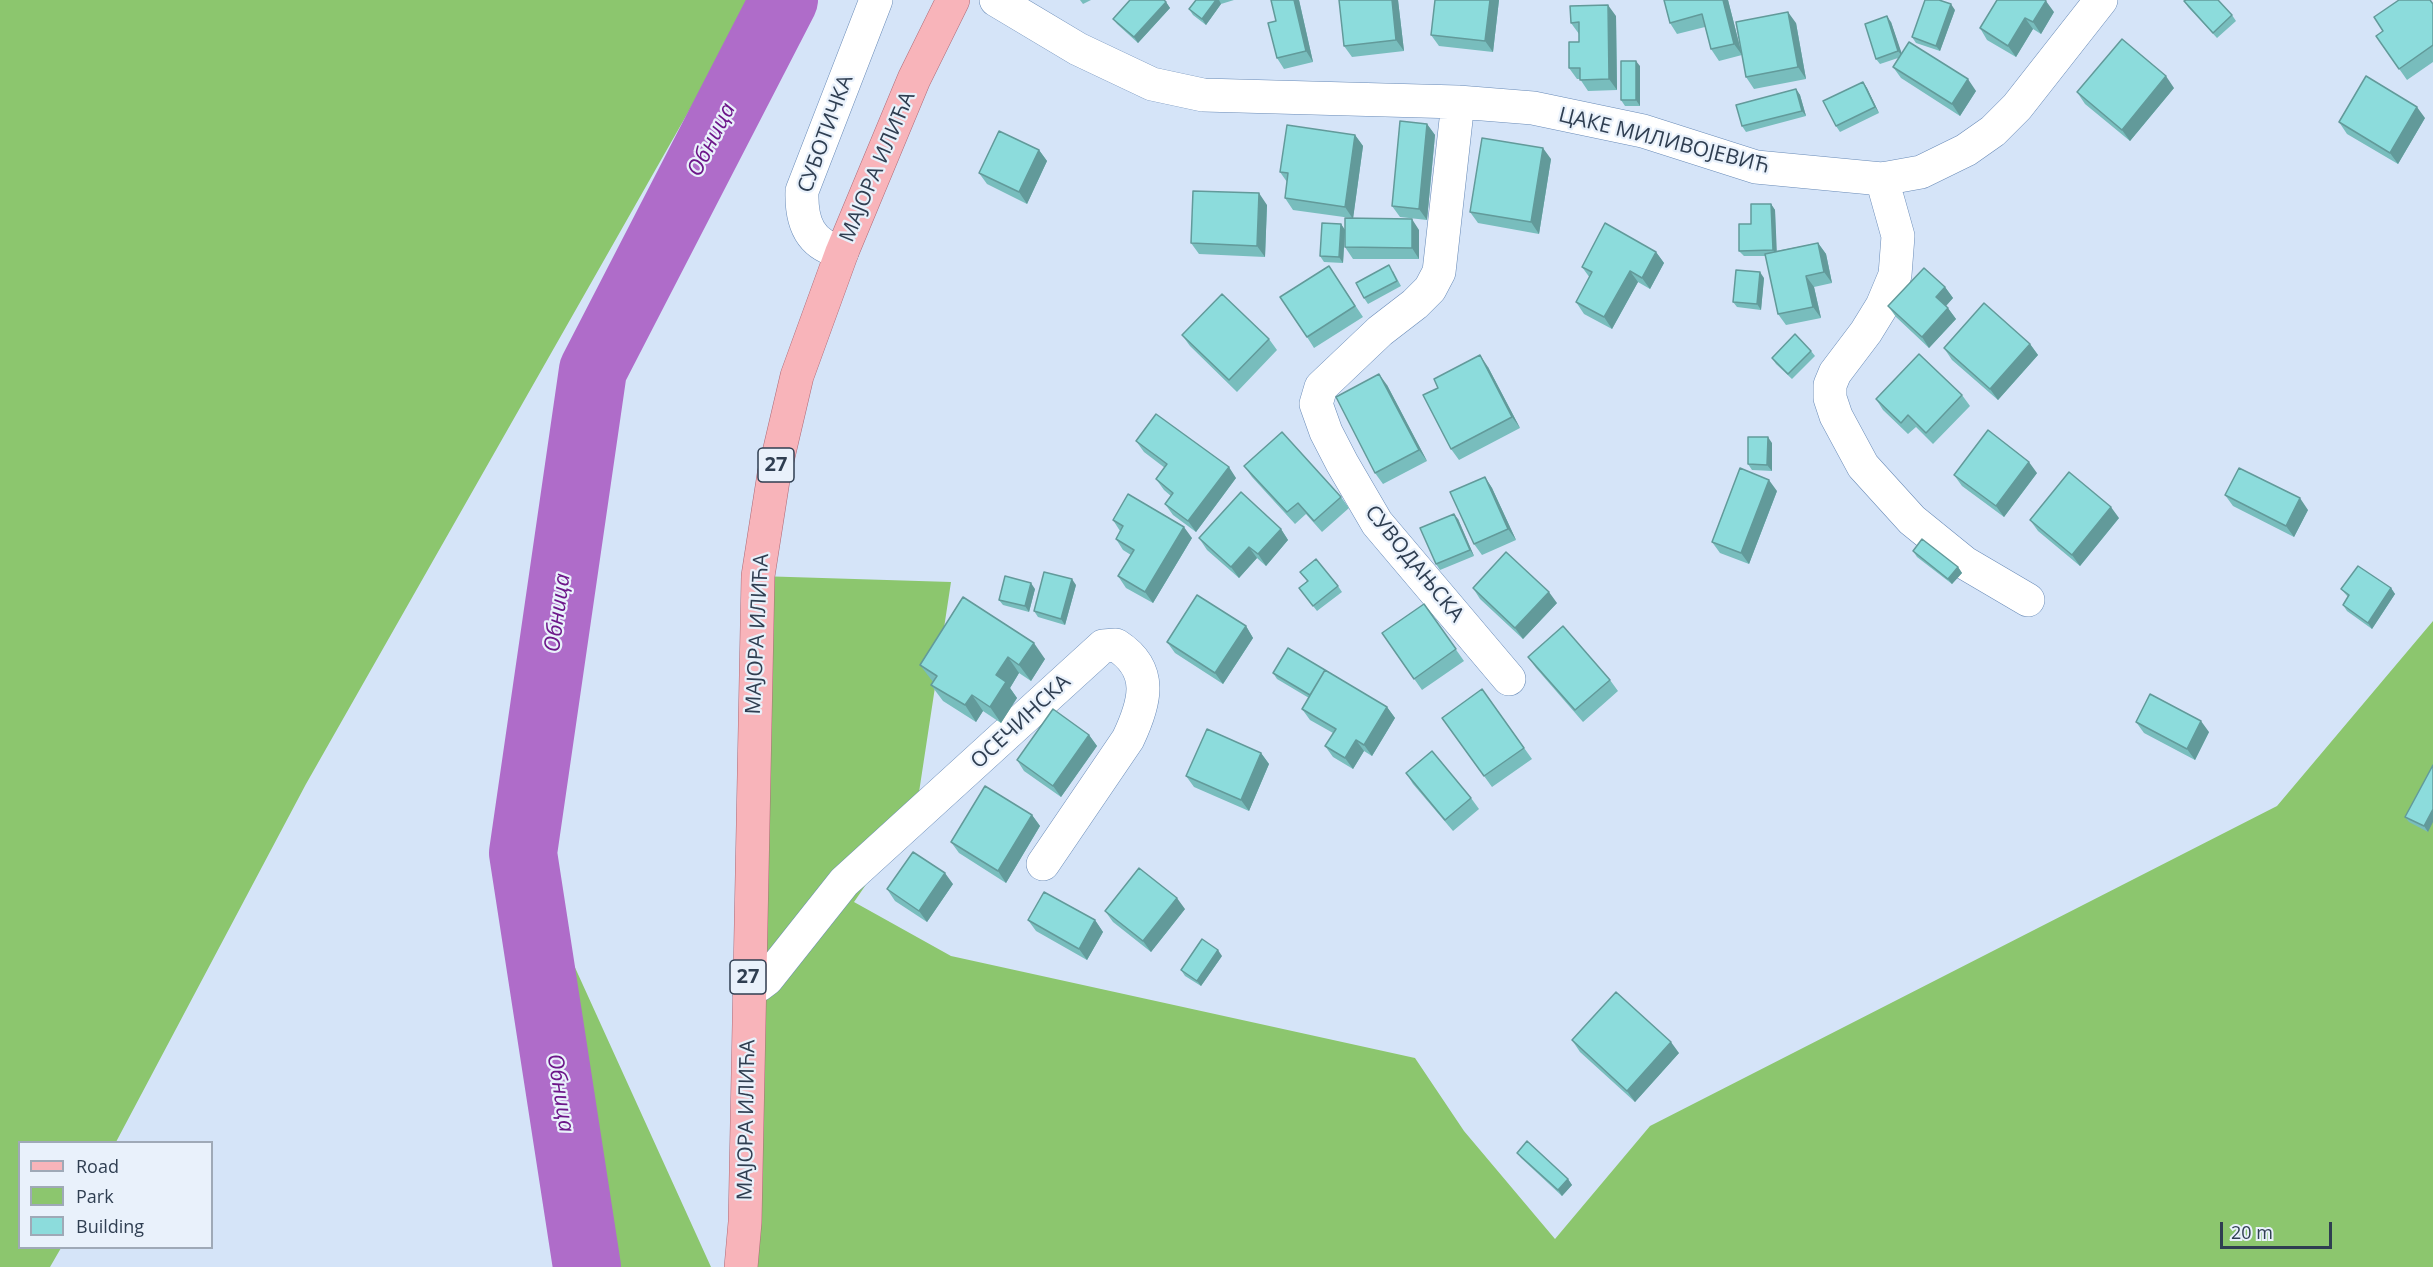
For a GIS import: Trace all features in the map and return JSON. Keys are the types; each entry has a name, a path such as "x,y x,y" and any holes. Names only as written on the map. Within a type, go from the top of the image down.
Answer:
{"main road":[{"name":"МАЈОРА ИЛИЋА","path":"741,1267 745,1222 758,576 774,474 797,375 842,252 914,79 953,0"}],"street":[{"name":"СУБОТИЧКА","path":"842,252 826,249 805,224 802,191 876,0"},
{"name":"ЦАКЕ МИЛИВОЈЕВИЋ","path":"996,0 1078,49 1152,84 1203,95 1458,102 1533,108 1644,131 1756,168 1882,179 1921,172 1966,150 1993,131 2017,107 2101,0"},
{"name":"СУВОДАЊСКА","path":"1458,102 1439,272 1430,289 1415,304 1380,331 1321,387 1316,404 1326,432 1377,523 1509,679"},
{"path":"1882,179 1898,236 1895,275 1882,306 1866,333 1835,373 1830,385 1830,398 1836,416 1863,466 1912,520 1965,563 2028,600"},
{"name":"ОСЕЧИНСКА","path":"748,989 759,985 766,979 844,882 1102,646 1116,645 1128,652 1139,671 1145,695 1138,718 1128,739 1043,864"}],"green space":[{"path":"0,0 752,0 306,784 117,1141 18,1141 18,1249 60,1249 50,1267 0,1267"},
{"path":"758,576 951,582 916,812 854,902 951,956 1415,1058 1464,1131 1555,1239 1650,1126 2277,806 2433,621 2433,1267 741,1267"},
{"path":"523,853 711,1267 587,1267"}],"building":[{"path":"1130,0 1164,0 1166,2 1134,37 1113,19"},
{"path":"1196,0 1216,0 1202,19 1189,9"},
{"path":"1271,0 1294,0 1306,51 1277,58 1268,23 1276,21"},
{"path":"1339,0 1392,0 1396,40 1344,46"},
{"path":"1435,0 1490,0 1485,41 1431,35"},
{"path":"1664,0 1723,0 1734,44 1711,49 1702,14 1670,23"},
{"path":"1925,0 1939,0 1951,4 1936,46 1912,37"},
{"path":"1997,0 2046,1 2033,22 2025,18 2008,46 1980,28"},
{"path":"2218,0 2232,15 2213,33 2184,1"},
{"path":"2399,0 2430,0 2433,4 2433,45 2399,69 2376,36 2383,31 2374,17"},
{"path":"1608,5 1609,79 1580,80 1580,68 1569,68 1569,42 1579,42 1579,22 1571,23 1570,6"},
{"path":"1788,12 1798,67 1746,77 1736,22"},
{"path":"1887,16 1898,51 1876,59 1865,24"},
{"path":"2122,39 2166,76 2122,130 2077,92"},
{"path":"1909,42 1968,79 1952,104 1893,67"},
{"path":"1621,61 1636,61 1636,100 1621,100"},
{"path":"2366,76 2417,107 2390,153 2339,122"},
{"path":"1863,82 1875,107 1836,126 1823,101"},
{"path":"1796,89 1802,111 1742,126 1736,105"},
{"path":"1400,121 1427,124 1419,209 1392,206"},
{"path":"1287,125 1355,135 1345,207 1285,198 1288,173 1280,172"},
{"path":"999,131 1039,150 1019,192 979,173"},
{"path":"1482,138 1543,148 1531,222 1470,212"},
{"path":"1193,191 1259,193 1257,246 1191,243"},
{"path":"1751,204 1771,204 1773,250 1739,251 1739,224 1751,224"},
{"path":"1345,218 1412,219 1412,248 1345,247"},
{"path":"1322,223 1341,224 1339,257 1320,256"},
{"path":"1605,223 1656,252 1642,278 1630,271 1604,317 1576,302 1592,272 1582,267"},
{"path":"1818,243 1824,272 1806,276 1813,307 1778,314 1765,254"},
{"path":"1389,265 1397,281 1364,298 1356,283"},
{"path":"1329,266 1355,306 1307,337 1280,297"},
{"path":"1924,268 1945,287 1936,297 1948,308 1922,337 1888,306"},
{"path":"1736,270 1760,272 1757,304 1733,302"},
{"path":"1222,294 1269,339 1229,380 1182,335"},
{"path":"1984,303 2030,344 1990,389 1944,348"},
{"path":"1795,334 1811,351 1788,374 1772,358"},
{"path":"1919,354 1962,395 1926,433 1908,415 1901,423 1876,399"},
{"path":"1480,355 1512,417 1451,449 1423,395 1438,388 1434,379"},
{"path":"1379,374 1419,450 1375,473 1336,397"},
{"path":"1156,414 1229,467 1188,521 1165,504 1173,493 1156,479 1167,464 1136,441"},
{"path":"1988,430 2029,462 1996,506 1954,475"},
{"path":"1282,432 1341,497 1314,521 1298,503 1287,512 1244,466"},
{"path":"1748,437 1768,437 1767,465 1748,464"},
{"path":"1740,468 1769,480 1741,553 1712,542"},
{"path":"2239,468 2300,498 2286,526 2225,495"},
{"path":"2069,472 2111,507 2072,555 2030,520"},
{"path":"1485,477 1508,529 1474,544 1450,492"},
{"path":"1241,492 1281,529 1258,554 1249,547 1231,567 1199,538"},
{"path":"1128,494 1184,527 1145,592 1118,576 1134,550 1116,539 1123,526 1113,520"},
{"path":"1454,514 1470,550 1436,564 1420,528"},
{"path":"1922,539 1958,567 1948,579 1913,551"},
{"path":"1506,552 1549,592 1515,628 1473,588"},
{"path":"1316,559 1338,586 1313,606 1299,588 1308,581 1300,572"},
{"path":"2358,566 2391,588 2368,623 2343,605 2349,595 2341,589"},
{"path":"1044,572 1072,579 1061,619 1034,611"},
{"path":"1005,576 1031,583 1025,606 999,600"},
{"path":"1197,595 1246,626 1215,673 1167,642"},
{"path":"963,597 1034,643 1019,665 1008,657 996,675 1006,682 990,707 972,695 965,705 931,685 937,676 920,665"},
{"path":"1424,604 1456,649 1414,679 1382,633"},
{"path":"1563,626 1610,680 1575,710 1528,657"},
{"path":"1288,648 1325,670 1310,695 1273,673"},
{"path":"1325,670 1387,707 1364,745 1356,740 1345,758 1325,746 1336,729 1302,709"},
{"path":"1482,689 1524,748 1484,776 1442,718"},
{"path":"2150,694 2201,721 2187,749 2136,722"},
{"path":"1053,709 1089,735 1053,786 1017,760"},
{"path":"1207,729 1261,753 1241,800 1186,776"},
{"path":"1432,751 1471,798 1445,820 1406,773"},
{"path":"2433,765 2433,809 2424,826 2405,817"},
{"path":"985,786 1032,815 998,871 951,842"},
{"path":"913,852 945,873 919,911 887,889"},
{"path":"1139,868 1177,898 1143,941 1105,911"},
{"path":"1044,892 1095,920 1079,949 1028,920"},
{"path":"1202,939 1218,950 1197,981 1181,970"},
{"path":"1616,992 1671,1042 1627,1091 1572,1040"},
{"path":"1527,1141 1568,1179 1558,1190 1517,1153"}],"waterway":[{"name":"Обница","path":"587,1267 523,853 593,370 784,0"}]}
